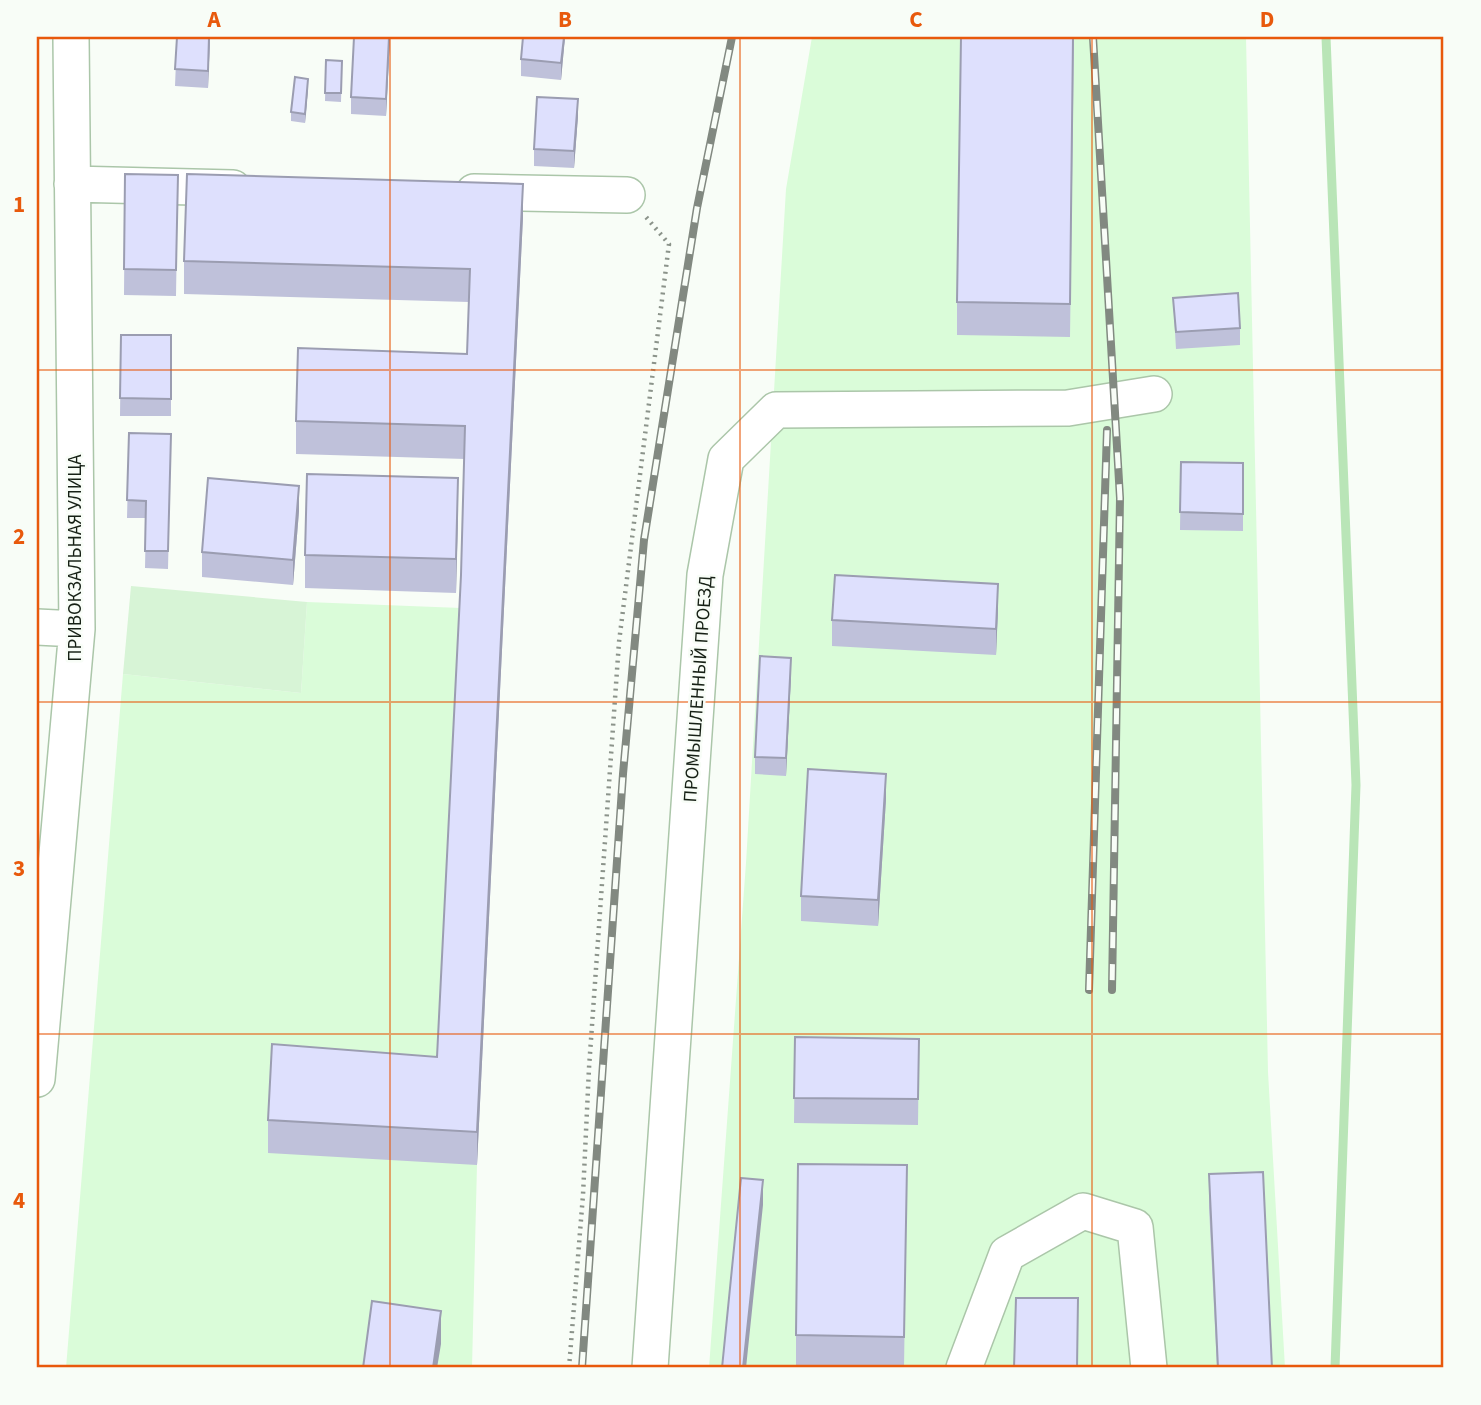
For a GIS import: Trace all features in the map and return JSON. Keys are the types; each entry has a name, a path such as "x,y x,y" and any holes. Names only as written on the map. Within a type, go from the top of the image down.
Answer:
{"street":[{"name":"ПРИВОКЗАЛЬНАЯ УЛИЦА","path":"37,1079 77,629 71,37"},
{"path":"72,184 266,188"},
{"path":"447,192 627,195"},
{"name":"ПРОМЫШЛЕННЫЙ ПРОЕЗД","path":"650,1368 705,575 726,460 776,410 1068,408 1154,394"},
{"path":"37,627 77,629"},
{"path":"964,1368 1007,1254 1083,1211 1135,1227 1149,1368"}],"path":[{"path":"569,1368 619,642 668,244 627,195"}],"shaded area":[{"path":"812,37 1246,37 1268,1072 1285,1368 709,1368 746,863 786,189"},
{"path":"131,586 307,602 301,693 123,674"},
{"path":"307,602 461,608 477,1165 472,1368 66,1368 123,674 301,693"}],"building":[{"path":"177,37 209,37 208,71 175,69"},
{"path":"354,37 389,37 386,99 351,97"},
{"path":"523,37 564,37 561,63 521,59"},
{"path":"961,37 1073,37 1070,304 957,302"},
{"path":"326,60 342,61 341,93 325,93"},
{"path":"295,77 308,79 305,114 291,112"},
{"path":"537,97 578,99 574,151 534,149"},
{"path":"125,174 178,175 176,270 124,269"},
{"path":"187,174 523,184 477,1132 268,1120 272,1044 437,1057 461,575 465,426 296,421 298,348 467,354 470,269 184,261"},
{"path":"1238,293 1240,328 1176,332 1173,298"},
{"path":"121,335 171,335 171,399 120,398"},
{"path":"129,433 171,434 168,551 145,551 146,501 127,500"},
{"path":"1181,462 1243,463 1243,514 1180,512"},
{"path":"307,474 458,478 456,559 305,555"},
{"path":"208,478 299,486 293,560 202,552"},
{"path":"835,575 998,584 996,629 832,620"},
{"path":"760,656 791,658 786,758 755,757"},
{"path":"808,769 886,774 878,900 801,896"},
{"path":"795,1037 919,1039 918,1099 794,1098"},
{"path":"798,1164 907,1165 904,1337 796,1335"},
{"path":"1263,1172 1272,1368 1218,1368 1209,1174"},
{"path":"741,1178 763,1180 743,1368 722,1368"},
{"path":"1016,1298 1078,1298 1077,1368 1014,1368"},
{"path":"372,1301 441,1311 433,1368 363,1368"}],"waterway":[{"path":"1326,37 1356,785 1335,1368"}],"railway":[{"path":"582,1368 623,774 644,540 697,208 732,37"},
{"path":"1093,37 1120,498 1112,990"},
{"path":"1089,990 1107,430"}]}
